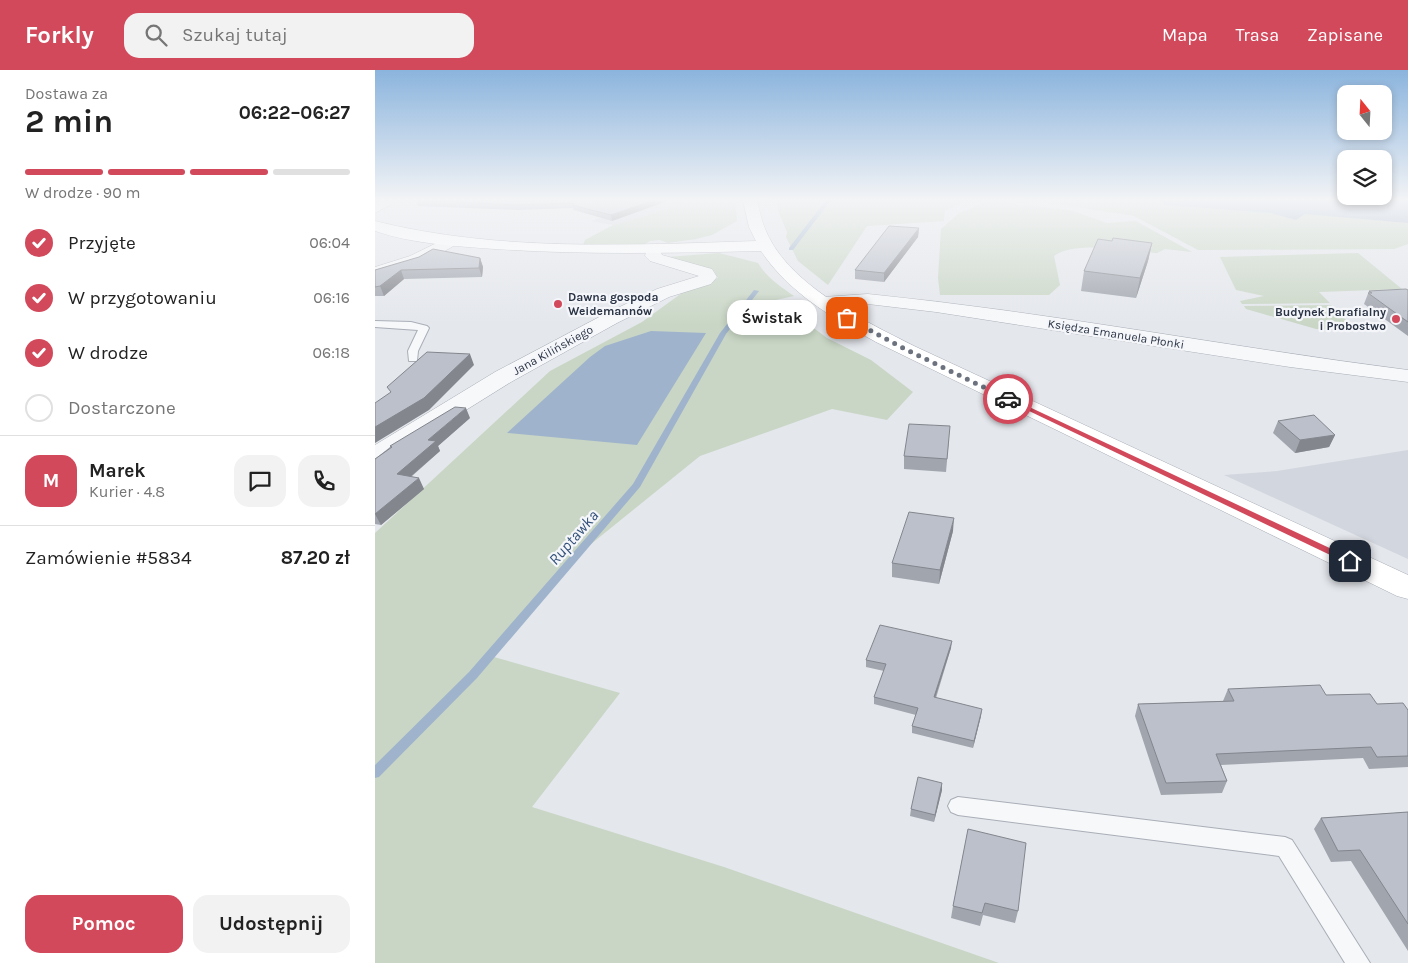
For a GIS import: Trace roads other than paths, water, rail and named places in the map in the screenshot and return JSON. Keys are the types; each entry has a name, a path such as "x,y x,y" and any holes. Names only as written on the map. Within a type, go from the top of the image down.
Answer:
{"main road":[{"path":"461,242 586,250 653,250 744,242"},
{"path":"763,242 794,279 824,303 862,327 1408,588"}],"street":[{"path":"375,273 415,260 450,242"},
{"name":"Jana Kilińskiego","path":"375,456 503,377 602,323 663,293 705,280 708,277 706,273 699,270 656,258 653,256 653,250"},
{"name":"Księdza Emanuela Płonki","path":"824,303 868,299 936,306 1281,359 1408,376"}],"lane":[{"path":"375,324 411,325 424,328 413,351 413,359"},
{"path":"958,806 1285,847 1358,963"}],"water":[{"path":"651,331 706,333 637,445 507,433 590,357 605,346"}],"waterway":[{"name":"Ruptawka","path":"791,249 797,242"},
{"name":"Ruptawka","path":"375,773 473,675 637,485 723,333 756,291"}],"place":[{"name":"Dawna gospoda Weidemannów","path":"558,304"},
{"name":"Świstak","path":"847,318"},
{"name":"Budynek Parafialny i Probostwo","path":"1396,319"}]}
